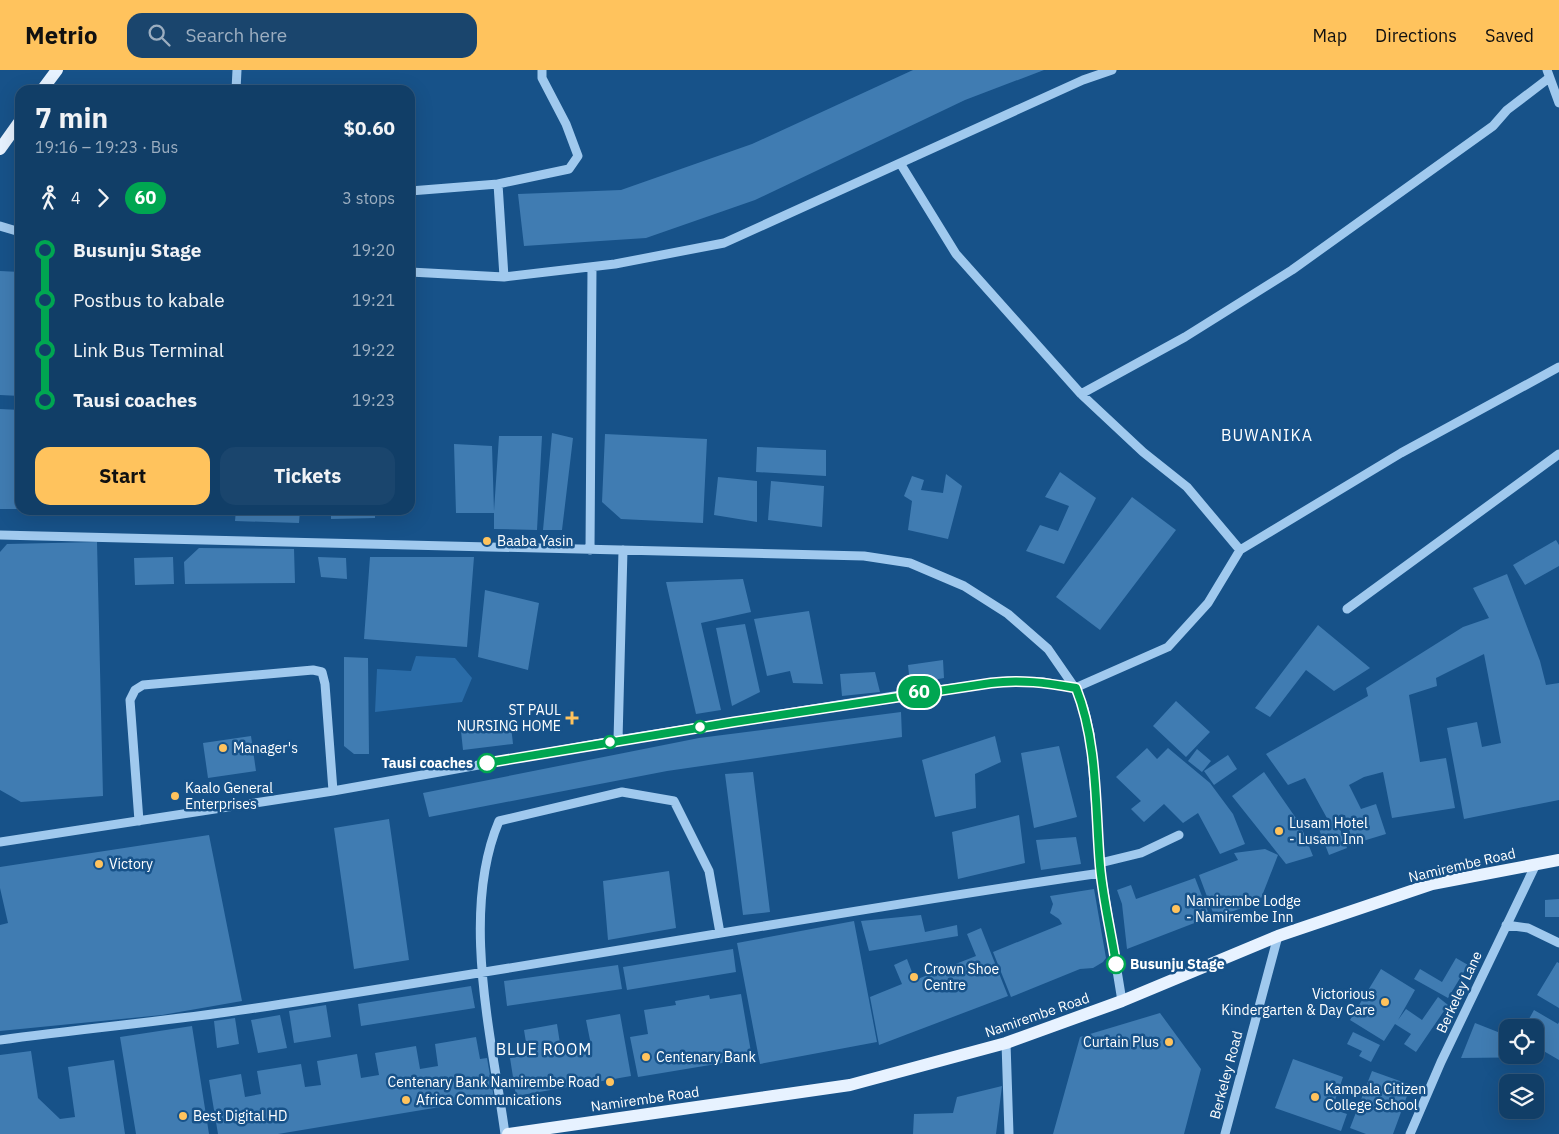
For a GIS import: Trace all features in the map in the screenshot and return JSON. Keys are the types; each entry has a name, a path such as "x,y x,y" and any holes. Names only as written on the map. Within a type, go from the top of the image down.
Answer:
{"main road":[{"path":"46,85 57,70"},
{"path":"0,149 15,128"},
{"name":"Namirembe Road","path":"506,1134 850,1085 1006,1043 1122,1001 1278,936 1432,884 1559,860"}],"street":[{"path":"236,85 237,70"},
{"path":"415,191 498,184 569,170 578,156 566,124 542,78 542,70"},
{"path":"415,272 504,278 592,267 724,243 1083,80 1112,70"},
{"path":"1082,394 1185,337 1292,270 1493,126 1507,110 1548,74 1559,103"},
{"path":"900,163 956,254 1082,394 1144,452 1187,487 1240,550"},
{"path":"498,184 504,278"},
{"path":"0,226 15,230"},
{"path":"590,550 592,267"},
{"path":"0,842 332,791 618,740 907,694 1008,681 1043,682 1076,688 1168,647 1208,603 1240,550 1401,453 1559,367"},
{"path":"1347,609 1559,454"},
{"path":"0,535 864,556 910,563 964,586 1008,614 1048,650 1076,688 1084,708 1090,734 1101,873 1122,1001"},
{"path":"618,740 623,550"},
{"path":"139,822 130,700 134,690 143,685 313,670 322,672 325,684 332,791"},
{"path":"506,1134 482,972 479,927 489,845 499,821 622,792 674,801 710,871 720,933"},
{"path":"1100,863 1141,853 1180,835"},
{"name":"Berkeley Lane","path":"1410,1134 1441,1062 1536,864"},
{"path":"0,1040 254,1008 1101,873"},
{"path":"1506,925 1528,928 1559,943"},
{"name":"Berkeley Road","path":"1225,1134 1278,936"},
{"path":"1006,1043 1009,1134"}],"shaded area":[{"path":"416,656 455,658 472,678 462,702 375,712 377,669 411,671"}],"building":[{"path":"913,70 1044,70 965,100 755,200 646,238 524,246 518,194 621,190 752,144"},
{"path":"0,271 15,272 15,396 0,395"},
{"path":"0,409 15,410 15,509 0,509"},
{"path":"552,433 573,438 562,530 543,530"},
{"path":"605,434 707,439 703,523 621,519 602,502"},
{"path":"499,436 542,436 537,530 494,529 494,513 456,513 454,444 492,446 494,511"},
{"path":"757,447 826,450 826,476 756,472"},
{"path":"1060,472 1096,498 1064,564 1026,551 1040,525 1058,531 1069,506 1045,497"},
{"path":"946,474 962,486 948,539 908,530 912,501 904,496 912,476 924,480 921,490 943,493"},
{"path":"718,477 757,481 757,522 714,515"},
{"path":"771,481 824,486 822,527 768,520"},
{"path":"1132,497 1176,530 1100,630 1056,597"},
{"path":"236,515 300,515 299,523 235,521"},
{"path":"331,515 375,515 375,518 331,519"},
{"path":"1556,540 1559,545 1559,566 1525,585 1513,565"},
{"path":"97,542 103,796 21,802 0,790 0,552 7,544"},
{"path":"199,548 294,549 295,583 185,584 184,562"},
{"path":"173,557 174,584 135,585 134,558"},
{"path":"318,557 346,558 347,579 321,577"},
{"path":"370,557 474,557 467,647 364,639"},
{"path":"1507,574 1540,661 1546,685 1559,683 1559,800 1464,819 1447,728 1477,722 1482,747 1501,743 1484,654 1436,678 1437,686 1409,695 1420,762 1446,758 1455,808 1392,818 1383,772 1364,777 1349,785 1361,809 1376,804 1386,834 1353,844 1345,815 1336,818 1347,848 1329,855 1317,824 1328,820 1305,778 1288,785 1266,754 1368,696 1366,688 1463,627 1489,618 1473,588"},
{"path":"743,579 751,612 701,623 721,710 696,714 666,582"},
{"path":"485,590 539,603 528,670 478,657"},
{"path":"809,611 823,684 793,683 790,671 767,676 754,619"},
{"path":"745,624 760,692 732,706 716,628"},
{"path":"1318,625 1370,668 1334,691 1306,670 1270,717 1255,708"},
{"path":"344,657 368,658 369,754 354,754 344,746"},
{"path":"943,660 944,678 910,684 908,665"},
{"path":"875,672 880,692 842,696 840,674"},
{"path":"1176,701 1210,732 1186,757 1153,726"},
{"path":"901,712 902,737 667,771 429,817 423,793 699,738"},
{"path":"511,726 513,744 463,750 461,731"},
{"path":"251,736 256,771 208,778 203,743"},
{"path":"995,736 1001,762 975,774 976,808 935,817 922,760"},
{"path":"1059,746 1077,817 1034,828 1021,753"},
{"path":"1147,748 1157,759 1168,748 1210,783 1233,814 1245,844 1220,854 1198,813 1183,823 1164,804 1144,822 1131,809 1141,801 1116,777"},
{"path":"1197,749 1211,761 1202,772 1188,761"},
{"path":"1228,755 1237,769 1214,785 1204,771"},
{"path":"753,772 770,912 743,915 725,774"},
{"path":"1264,772 1300,824 1313,856 1286,864 1232,796"},
{"path":"1019,815 1025,863 958,879 952,832"},
{"path":"389,819 409,960 354,969 334,828"},
{"path":"209,835 242,1001 162,1015 0,1031 0,925 8,923 0,888 0,867"},
{"path":"1076,837 1081,864 1041,870 1036,840"},
{"path":"1265,849 1278,855 1260,901 1215,918 1199,875 1238,860 1234,853"},
{"path":"669,871 676,928 608,940 603,881"},
{"path":"1195,878 1210,917 1127,949 1122,904 1117,890 1131,885 1136,899"},
{"path":"1094,889 1106,958 1103,962 1093,968 1080,969 1011,997 993,952 1062,924 1059,919 1050,913 1053,904 1050,896"},
{"path":"1559,899 1559,917 1545,917 1545,900"},
{"path":"921,915 925,932 957,925 958,936 869,951 861,921"},
{"path":"854,921 877,1042 760,1064 737,943"},
{"path":"981,928 1008,996 879,1045 870,997 902,984 894,965 907,959 915,980 976,956 967,934"},
{"path":"733,949 736,972 627,990 623,967"},
{"path":"1456,958 1468,965 1448,998 1414,979 1420,969 1442,982"},
{"path":"1557,962 1559,963 1559,1008 1537,995"},
{"path":"618,965 622,989 507,1006 504,981"},
{"path":"1381,969 1415,990 1398,1020 1406,1009 1422,1020 1438,997 1448,1005 1416,1052 1404,1044 1411,1034 1395,1024 1384,1041 1350,1020"},
{"path":"471,986 475,1008 361,1026 358,1004"},
{"path":"741,994 752,1058 638,1077 630,1037 648,1034 644,1010 676,1005 675,1001 709,995 710,999"},
{"path":"326,1005 331,1037 294,1043 289,1011"},
{"path":"1534,1010 1558,1024 1559,1022 1559,1060 1544,1051 1544,1019 1529,1019"},
{"path":"1160,1013 1201,1069 1184,1134 1053,1134 1080,1037"},
{"path":"620,1014 631,1076 516,1096 510,1058 528,1055 524,1030 557,1024 561,1050 591,1045 586,1020"},
{"path":"280,1015 287,1048 258,1053 251,1020"},
{"path":"235,1018 239,1044 217,1048 214,1021"},
{"path":"1475,1023 1499,1032 1499,1058 1461,1058"},
{"path":"192,1026 209,1134 136,1134 120,1037"},
{"path":"1353,1032 1380,1045 1371,1062 1359,1056 1362,1051 1347,1044"},
{"path":"476,1037 480,1059 487,1058 494,1098 278,1134 218,1134 209,1080 241,1074 245,1097 261,1094 257,1071 301,1064 305,1087 321,1085 317,1061 357,1054 361,1078 379,1075 375,1053 416,1046 420,1069 438,1066 435,1044"},
{"path":"31,1051 38,1098 60,1119 75,1117 68,1067 114,1060 125,1134 0,1134 0,1055"},
{"path":"1293,1059 1343,1077 1332,1109 1347,1114 1341,1131 1275,1108"},
{"path":"1372,1071 1411,1085 1393,1134 1366,1134 1350,1128"},
{"path":"1002,1086 996,1134 913,1134 914,1114 953,1113 957,1097"}],"bus line":[{"name":"60","path":"487,763 907,694 991,683 1008,681 1043,682 1076,688 1084,708 1090,734 1101,873 1116,964"}],"place":[{"name":"Baaba Yasin","path":"487,541"},
{"name":"ST PAUL NURSING HOME","path":"572,718"},
{"name":"Manager's","path":"223,748"},
{"name":"Tausi coaches","path":"487,763"},
{"name":"Kaalo General Enterprises","path":"175,796"},
{"name":"Lusam Hotel - Lusam Inn","path":"1279,831"},
{"name":"Victory","path":"99,864"},
{"name":"Namirembe Lodge - Namirembe Inn","path":"1176,909"},
{"name":"Busunju Stage","path":"1116,964"},
{"name":"Crown Shoe Centre","path":"914,977"},
{"name":"Victorious Kindergarten & Day Care","path":"1385,1002"},
{"name":"Curtain Plus","path":"1169,1042"},
{"name":"Centenary Bank","path":"646,1057"},
{"name":"Centenary Bank Namirembe Road","path":"610,1082"},
{"name":"Kampala Citizen College School","path":"1315,1097"},
{"name":"Africa Communications","path":"406,1100"},
{"name":"Best Digital HD","path":"183,1116"}],"district":[{"name":"BUWANIKA","path":"1267,435"},
{"name":"BLUE ROOM","path":"544,1049"}]}
